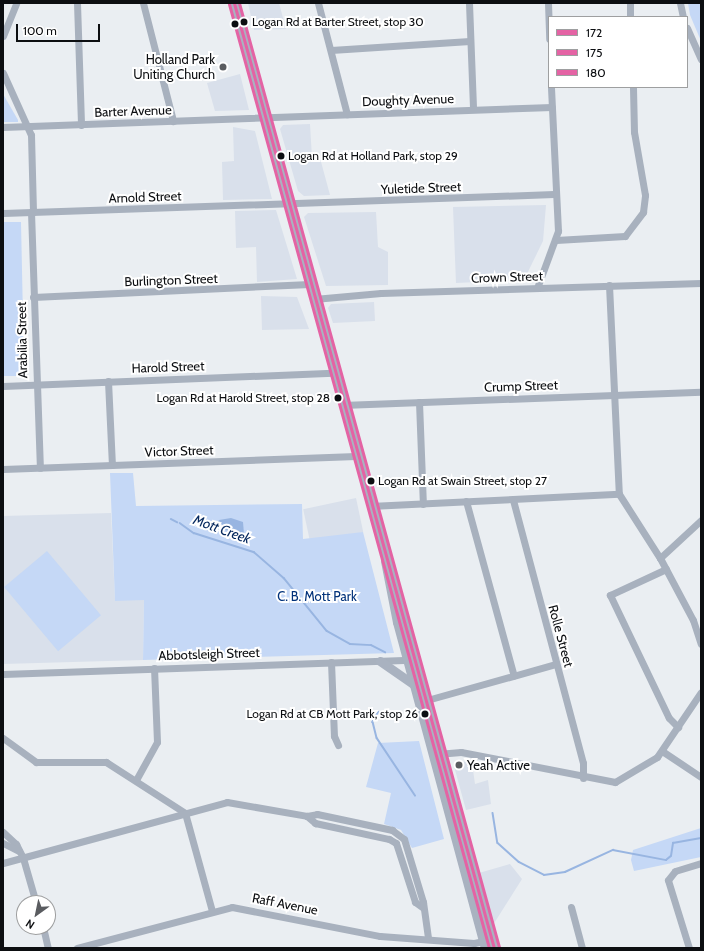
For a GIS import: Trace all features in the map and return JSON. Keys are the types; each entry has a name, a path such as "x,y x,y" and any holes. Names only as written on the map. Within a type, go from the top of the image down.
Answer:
{"main road":[{"path":"234,3 385,561 385,577 411,660 427,700 437,754"},
{"path":"411,660 413,684 437,754 489,944"},
{"path":"380,661 413,684"}],"street":[{"path":"3,36 16,3"},
{"path":"77,3 81,125"},
{"path":"143,3 173,121"},
{"path":"318,3 347,114"},
{"path":"469,3 473,109"},
{"path":"548,3 548,16"},
{"path":"630,3 630,16"},
{"path":"680,3 683,16"},
{"path":"688,30 701,59"},
{"path":"331,50 470,41"},
{"path":"3,73 10,95 29,126"},
{"path":"538,288 540,274 556,240 551,88"},
{"path":"556,240 625,236 643,212 645,195 634,132 633,88"},
{"name":"Doughty Avenue","path":"265,118 552,107"},
{"name":"Barter Avenue","path":"3,127 265,118"},
{"name":"Arabilia Street","path":"29,126 35,385 40,468"},
{"name":"Yuletide Street","path":"288,204 554,194"},
{"name":"Arnold Street","path":"3,213 288,204"},
{"name":"Crown Street","path":"314,299 340,295 701,282"},
{"name":"Burlington Street","path":"33,297 310,284"},
{"path":"609,285 615,394 618,494 660,558 693,620 701,644"},
{"name":"Harold Street","path":"3,386 333,373"},
{"path":"108,382 112,465"},
{"name":"Crump Street","path":"342,405 701,392"},
{"path":"419,402 423,504"},
{"name":"Victor Street","path":"3,469 356,456"},
{"path":"370,506 618,494"},
{"name":"Rolle Street","path":"513,500 583,763 583,778"},
{"path":"466,501 514,676"},
{"path":"660,558 701,520"},
{"path":"666,569 610,595 669,718 678,727"},
{"name":"Abbotsleigh Street","path":"3,674 411,660"},
{"path":"331,662 334,736 338,745"},
{"path":"427,700 556,664"},
{"path":"136,780 156,742 154,668"},
{"path":"437,754 461,752 583,778 619,781 651,762 662,751 701,692"},
{"path":"3,738 36,762 106,762 185,813 212,911"},
{"path":"662,751 701,777"},
{"path":"3,863 21,854 185,813 236,802 307,816 317,814 399,834 406,845 422,907 428,939"},
{"path":"3,832 21,854 34,895"},
{"path":"3,843 21,854"},
{"path":"689,948 668,883 670,876 701,864"},
{"path":"571,907 582,948"},
{"name":"Raff Avenue","path":"77,948 212,911 245,908 380,936 489,944"},
{"path":"45,935 48,948"}],"shaded area":[{"path":"248,3 279,3 286,29 254,30"},
{"path":"240,74 249,110 215,111 207,83"},
{"path":"310,124 312,158 320,158 330,195 304,196 298,191 280,129 283,125"},
{"path":"233,127 255,131 272,199 223,200 222,162 234,161"},
{"path":"546,205 543,241 524,280 456,283 453,207"},
{"path":"276,210 297,279 257,282 256,247 236,248 235,211"},
{"path":"376,212 378,247 388,252 388,285 326,286 304,217 308,213"},
{"path":"261,296 297,297 309,329 262,330"},
{"path":"374,302 375,321 333,323 328,308 331,304"},
{"path":"356,498 363,532 310,543 303,509"},
{"path":"111,513 115,600 144,600 143,660 3,664 3,516"},
{"path":"459,761 472,763 475,784 488,780 491,804 466,810 454,766"},
{"path":"510,864 522,879 493,925 479,873"}],"green space":[{"path":"688,3 701,3 701,41 690,15"},
{"path":"3,94 18,120 18,122 3,122"},
{"path":"3,222 21,222 24,366 17,376 3,376"},
{"name":"C. B. Mott Park","path":"110,473 133,473 136,506 302,504 303,539 363,532 394,653 143,660 144,600 115,601"},
{"path":"47,551 101,615 58,651 4,587"},
{"path":"419,741 444,839 412,848 401,830 384,824 391,793 366,787 378,743"},
{"path":"701,828 701,857 634,871 631,860 633,850"}],"water":[{"path":"231,518 243,522 244,534 215,528 219,520"}],"waterway":[{"name":"Mott Creek","path":"171,519 177,522"},
{"name":"Mott Creek","path":"180,523 194,533 254,552 284,578 327,631 350,644 371,645 385,652"},
{"name":"Mott Creek","path":"379,712 373,722 377,738 415,795"},
{"name":"Mott Creek","path":"493,813 498,843 519,862 544,875 565,872 613,850 666,860 671,856 673,843 701,838"}],"transit line":[{"name":"172","path":"234,3 494,948"},
{"name":"180","path":"239,3 499,947"},
{"name":"175","path":"229,4 489,948"}],"place":[{"name":"Logan Rd at Barter Street, stop 30","path":"244,22"},
{"name":"Holland Park Uniting Church","path":"223,67"},
{"name":"Logan Rd at Holland Park, stop 29","path":"281,156"},
{"name":"Logan Rd at Harold Street, stop 28","path":"338,398"},
{"name":"Logan Rd at Swain Street, stop 27","path":"371,481"},
{"name":"Logan Rd at CB Mott Park, stop 26","path":"425,714"},
{"name":"Yeah Active","path":"459,765"}]}
